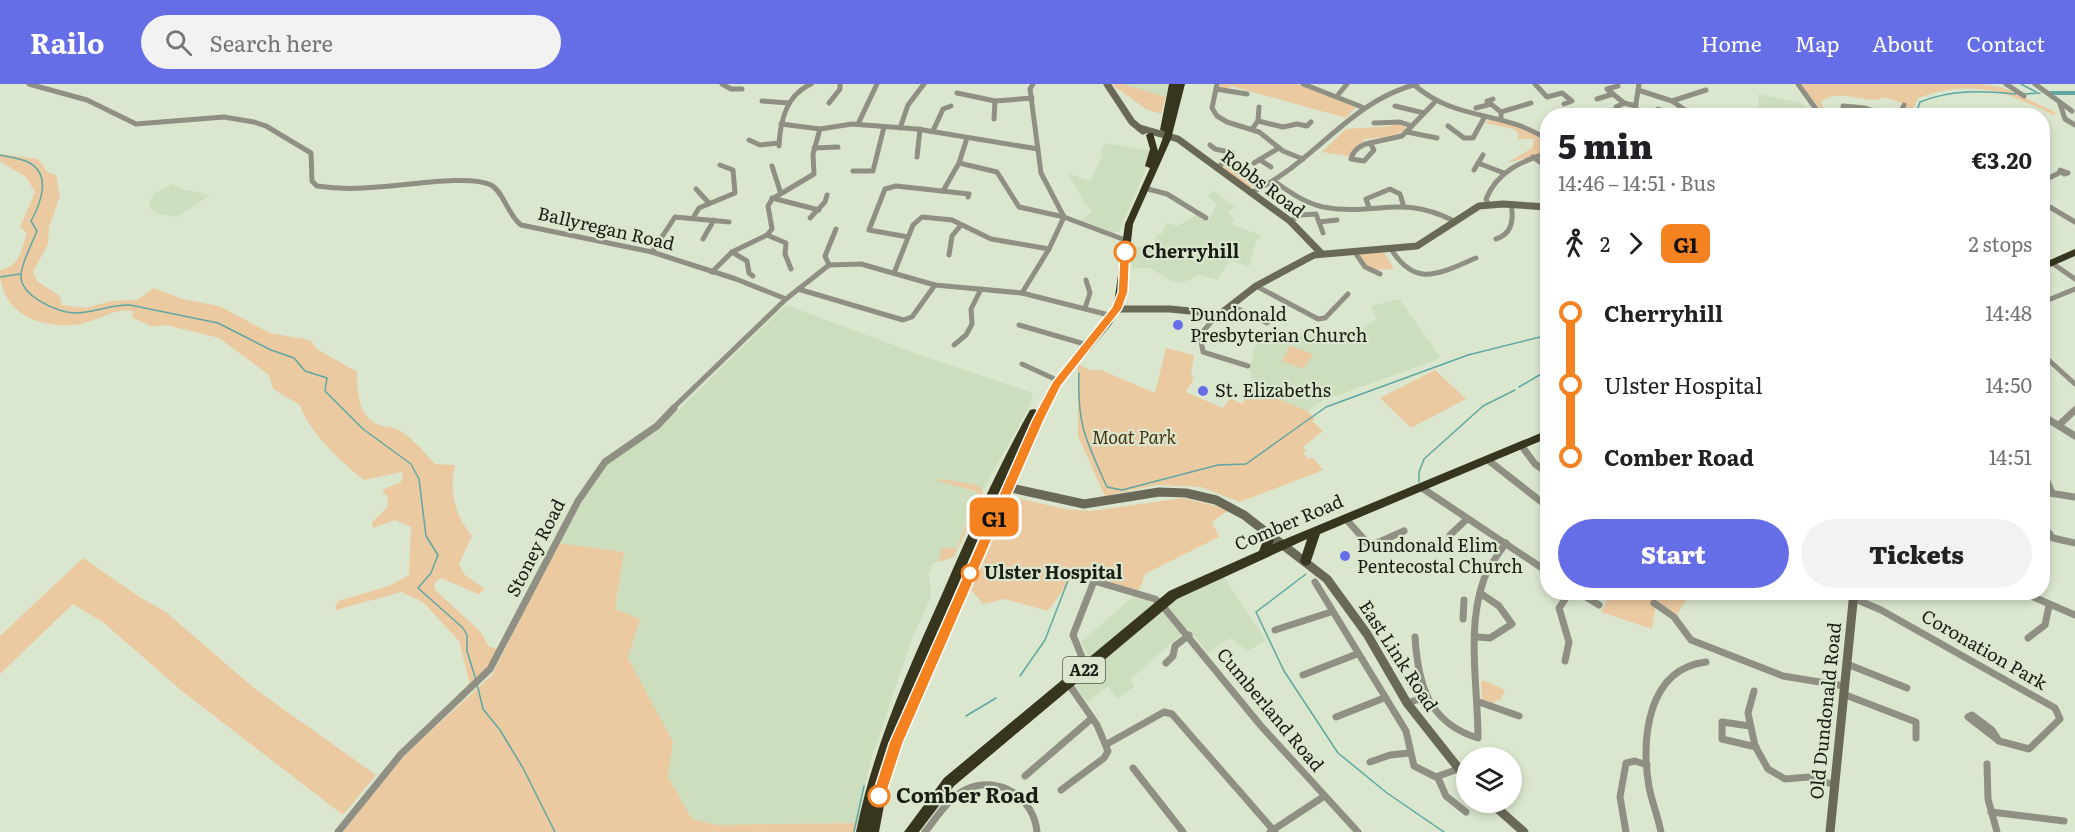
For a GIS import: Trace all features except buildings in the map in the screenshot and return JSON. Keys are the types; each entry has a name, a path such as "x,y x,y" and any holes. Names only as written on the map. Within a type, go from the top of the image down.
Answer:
{"highway":[{"path":"1165,137 1173,84"},
{"path":"872,832 882,784 896,743 1002,486 1040,404 1115,312 1123,292 1125,240 1130,220 1156,162 1182,84"},
{"path":"1145,185 1144,176 1154,149 1150,135"},
{"path":"2050,264 2075,252"},
{"path":"863,832 874,773 888,731 971,540 1026,447 1057,384"},
{"name":"Comber Road","path":"911,832 950,782 1161,604 1189,586 1540,437"},
{"path":"1263,554 1269,542 1269,532"},
{"path":"1306,561 1315,532"}],"street":[{"name":"Ballyregan Road","path":"29,84 82,98 136,124 224,117 260,124 311,153 312,181 317,186 365,187 453,181 485,183 496,188 505,209 521,225 652,252 786,300"},
{"path":"722,84 731,89 742,88"},
{"path":"748,140 760,145 779,145 781,124 789,104 807,84"},
{"path":"828,104 840,89 840,84"},
{"path":"858,124 877,84"},
{"path":"900,128 908,105 924,84"},
{"path":"1033,84 1030,89 1041,173 1064,217"},
{"path":"1107,84 1130,118 1140,128 1150,135 1165,137"},
{"path":"1303,84 1362,107"},
{"path":"1337,96 1347,84"},
{"path":"1250,193 1274,181 1303,159 1362,107 1384,93 1415,84 1434,103 1484,118 1524,125 1540,135"},
{"path":"1535,84 1547,97 1562,93 1572,101 1564,104"},
{"path":"1798,84 1815,108"},
{"path":"2006,84 2024,96"},
{"path":"2035,84 2050,97 2074,112"},
{"path":"1247,94 1216,86 1212,108 1217,116 1227,122 1252,129 1279,148 1303,159"},
{"path":"1618,86 1607,89 1624,103 1636,106 1638,87 1672,101 1682,108"},
{"path":"1672,101 1706,90"},
{"path":"957,93 995,101 1032,98"},
{"path":"1597,99 1613,94"},
{"path":"760,101 789,104"},
{"path":"994,120 995,101"},
{"path":"1476,108 1492,101 1501,112 1501,120"},
{"path":"1370,142 1374,150 1364,161 1351,159 1352,154 1363,144 1370,142 1397,138 1407,132 1434,103"},
{"path":"1617,108 1624,103"},
{"path":"1501,112 1529,104 1533,110"},
{"path":"2060,104 2065,113 2065,119 2075,125"},
{"path":"933,131 943,109 951,106"},
{"path":"1395,106 1408,107 1425,113"},
{"path":"1843,106 1862,108"},
{"path":"1252,129 1258,121 1259,107"},
{"path":"2065,113 2074,112"},
{"path":"1458,141 1473,138 1484,118"},
{"path":"1258,121 1290,127 1297,124 1307,126 1311,122"},
{"path":"1374,123 1400,122 1412,126"},
{"path":"781,124 820,129 858,124 920,129 1038,150"},
{"path":"1448,126 1464,138"},
{"path":"852,171 873,171 884,127"},
{"name":"Robbs Road","path":"1140,128 1183,144 1290,221 1312,239 1321,253"},
{"path":"712,272 732,252 767,235 772,229 768,206 772,198 780,191 810,179 816,168 814,148 820,129"},
{"path":"917,157 920,129"},
{"path":"1407,132 1437,138"},
{"path":"943,191 959,163 967,138"},
{"path":"1210,145 1215,149 1233,153 1233,157 1216,168"},
{"path":"814,148 839,148"},
{"path":"1271,167 1257,162 1279,148"},
{"path":"1474,170 1483,155"},
{"path":"1488,204 1486,199 1488,192 1504,173 1523,160 1540,155"},
{"path":"1533,157 1540,162"},
{"path":"959,163 997,172 1019,207 1064,217 1125,240"},
{"path":"1478,163 1504,173"},
{"path":"693,218 699,208 735,193 737,182 735,172 724,164"},
{"path":"772,165 780,191"},
{"path":"2050,178 2075,166"},
{"path":"1274,181 1300,198 1324,207 1403,204 1428,207 1454,220"},
{"path":"1145,185 1167,194 1206,218"},
{"path":"908,237 868,230 884,191 896,186 969,194 968,197"},
{"path":"1369,207 1366,199 1390,189 1400,194 1403,204"},
{"path":"695,192 709,203"},
{"path":"809,219 819,210 827,194"},
{"path":"772,198 819,210"},
{"path":"786,300 829,265 854,263 934,285 1022,293 1085,308 1115,312 1170,309 1213,315 1232,306 1256,286 1321,253 1391,249 1422,244 1474,207 1488,204 1540,206"},
{"path":"1496,239 1506,236 1508,232 1513,217 1511,204"},
{"path":"2050,207 2075,222"},
{"path":"1290,221 1302,215 1316,214 1323,233"},
{"path":"652,252 673,219 678,216 729,222"},
{"path":"894,273 915,222 922,217 949,219 984,237 1049,249"},
{"path":"1022,293 1049,249 1064,217"},
{"path":"703,239 714,220"},
{"path":"1319,222 1337,220"},
{"path":"950,255 952,236 961,225"},
{"path":"828,230 836,230 825,256 829,265"},
{"path":"767,235 786,243 785,254 793,266"},
{"path":"1391,249 1403,268 1420,276 1434,275 1476,258"},
{"path":"1354,251 1365,267 1380,274"},
{"path":"732,252 747,261 749,274"},
{"path":"2050,266 2075,279"},
{"path":"1085,308 1090,293 1086,280"},
{"path":"798,289 903,321 912,317 934,285"},
{"path":"1256,286 1318,319 1325,318 1348,294"},
{"path":"954,345 966,335 972,324 971,309 981,289"},
{"path":"2050,299 2075,289"},
{"name":"Stoney Road","path":"338,832 380,777 490,669 593,476 619,450 657,426 689,391 786,300"},
{"path":"1232,306 1267,323 1270,320"},
{"path":"1213,315 1212,321 1200,335 1203,352 1248,366"},
{"path":"1019,325 1088,345"},
{"path":"2050,362 2075,384"},
{"path":"1021,364 1057,384"},
{"path":"2060,424 2075,410"},
{"path":"2050,419 2075,436"},
{"path":"1521,445 1540,467"},
{"path":"1026,447 1026,456 1017,479 1021,487 1028,492"},
{"path":"1488,460 1540,501"},
{"name":"East Link Road","path":"1002,486 1084,504 1159,492 1195,494 1231,506 1269,532 1327,579 1367,634 1407,703 1456,766"},
{"path":"1422,488 1540,566"},
{"path":"2050,488 2052,493 2075,497"},
{"path":"1346,519 1370,546 1404,531"},
{"path":"1444,549 1450,545 1450,536 1467,519"},
{"path":"2050,534 2053,538 2075,543"},
{"path":"1415,637 1418,671 1427,697 1452,728 1478,738 1480,593 1485,576 1506,543"},
{"path":"1087,668 1073,635 1094,581 1155,599 1161,604"},
{"path":"1315,582 1331,612 1406,731 1409,753 1414,766 1423,774 1438,778 1456,770"},
{"path":"1478,637 1490,638 1512,624 1510,618 1489,596 1480,593"},
{"path":"1463,620 1464,600"},
{"path":"1564,600 1559,608 1569,642 1565,661"},
{"path":"1591,600 1599,605"},
{"name":"Old Dundonald Road","path":"1830,832 1852,600"},
{"name":"Coronation Park","path":"1862,600 2055,708 2060,719 2029,749 2000,743 1994,740 1968,717 1972,715 1996,733 2000,743"},
{"path":"2038,600 2075,615"},
{"path":"1653,603 1674,617 1691,640 1784,676 1844,690 1916,722 1916,738"},
{"name":"Cumberland Road","path":"1161,604 1189,635 1261,726 1358,832"},
{"path":"2028,638 2045,625 2049,606"},
{"path":"1464,611 1478,614"},
{"path":"1275,630 1331,612"},
{"path":"1166,663 1173,657 1175,646 1189,635"},
{"path":"1303,675 1357,654"},
{"path":"1661,832 1649,788 1647,765 1652,716 1657,697 1665,680 1683,666 1706,662"},
{"path":"1846,664 1907,688"},
{"path":"1061,790 1104,758 1108,751 1107,744 1091,719 1083,700 1068,683"},
{"path":"1754,691 1748,713 1750,726 1756,747 1768,769 1776,776 1792,780 1809,777 1835,785"},
{"path":"1407,703 1427,697"},
{"path":"1336,717 1384,698"},
{"path":"1479,702 1519,716"},
{"path":"1107,744 1164,712 1172,714 1273,831 1323,796"},
{"path":"1024,776 1091,719"},
{"path":"1750,726 1722,722 1722,739 1756,747"},
{"path":"1370,762 1390,755 1409,753"},
{"path":"1626,832 1620,797 1626,763 1635,762 1647,765"},
{"path":"1987,764 1991,812 1997,832"},
{"path":"1133,768 1183,832"},
{"path":"1438,778 1446,796 1456,804"},
{"path":"925,832 953,800 967,789 979,786 1013,791 1022,796 1036,814 1037,832"},
{"path":"1991,812 2064,821"},
{"path":"1502,813 1524,832"}],"shaded area":[{"path":"1112,84 1168,84 1166,97"},
{"path":"1758,94 1801,103 1806,108 1759,108"},
{"path":"1105,143 1148,150 1149,153 1147,166 1119,232 1115,231 1112,234 1081,220 1093,211 1085,204 1068,173 1090,181 1103,155 1100,154"},
{"path":"172,184 182,189 210,195 177,217 158,214 150,208 150,200 155,193"},
{"path":"1214,191 1236,207 1228,212 1234,220 1231,224 1262,236 1256,241 1249,267 1230,260 1217,280 1199,275 1182,283 1169,280 1150,268 1132,269 1133,246 1151,249 1158,234 1162,234 1166,223 1177,226 1197,215 1208,222 1217,204 1207,196"},
{"path":"1399,299 1441,358 1322,401 1307,411 1276,401 1253,389 1250,367 1254,349 1264,332 1353,336 1377,319 1371,306"},
{"name":"Ulster Hospital","path":"786,305 920,355 1033,393 1028,409 979,497 953,555 933,563 929,575 931,597 913,636 870,762 857,823 717,825 692,819 668,777 672,742 628,658 639,619 615,609 624,552 558,543 594,480 613,459 656,432"},
{"path":"1223,576 1266,640 1248,651 1230,638 1208,653 1188,628 1130,680 1135,686 1117,699 1108,687 1087,702 1072,683 1172,600"},
{"path":"1134,596 1155,603 1090,659 1081,642"}],"green space":[{"path":"1111,84 1123,84 1166,97 1161,114 1146,109"},
{"path":"1219,84 1297,84 1356,107 1346,118 1231,86 1228,90 1219,88"},
{"path":"1801,84 1982,84 2004,88 2046,108 2039,108 2001,93 1973,88 1932,93 1918,98 1913,108 1903,108 1904,104 1885,97 1870,100 1838,95 1821,101 1824,108 1819,108"},
{"path":"1490,120 1512,123 1540,138 1540,154 1507,163 1532,148 1534,139 1517,139 1519,134 1514,129 1485,123"},
{"path":"1393,123 1405,125 1406,129 1395,136 1365,139 1349,156 1322,152 1346,129 1391,126"},
{"path":"0,154 38,159 47,172 56,175 60,196 49,227 48,244 33,272 37,281 60,296 62,305 86,308 111,301 137,300 154,288 182,299 219,306 270,333 310,340 317,349 357,372 360,403 372,421 402,432 435,464 455,465 454,502 461,520 472,536 459,564 465,575 485,589 478,594 441,578 434,583 435,590 481,632 488,646 500,650 490,669 471,689 459,641 423,602 401,592 336,610 335,607 338,601 389,586 409,575 411,527 395,520 373,528 372,522 387,508 388,498 382,490 401,482 403,472 364,480 336,456 318,436 300,405 273,389 269,375 219,338 166,325 153,327 132,317 133,311 119,311 83,324 61,325 35,320 14,307 6,297 0,270 12,265 19,257 27,233 20,227 35,192 26,177 0,161"},
{"path":"1234,160 1240,163 1237,165 1259,179 1269,180 1249,188 1223,168"},
{"path":"1384,252 1394,269 1370,270 1358,254"},
{"path":"1290,346 1313,354 1304,369 1282,361"},
{"name":"Moat Park","path":"1166,348 1194,355 1191,375 1194,378 1186,392 1223,408 1230,398 1243,404 1246,386 1307,411 1315,419 1312,421 1323,431 1303,447 1307,451 1303,453 1308,459 1312,457 1323,470 1240,502 1201,487 1157,485 1105,496 1078,436 1078,364 1089,370 1101,370 1155,393"},
{"path":"1435,370 1466,399 1411,428 1380,398"},
{"path":"942,479 977,485 983,490 983,495 954,557 938,562 942,548 957,548 978,492 935,480"},
{"path":"1017,498 1065,509 1091,511 1182,498 1230,509 1212,522 1219,537 1145,574 1138,593 1075,573 1048,611 1005,599 983,604 971,590 1008,505"},
{"path":"558,543 624,552 615,609 640,619 628,658 673,742 668,777 692,819 717,825 857,823 855,832 343,832 385,777 410,750 492,675"},
{"path":"83,558 141,598 166,612 255,689 376,775 343,815 183,692 104,623 73,604 0,674 0,636"},
{"path":"1607,600 1686,600 1676,617 1656,603 1652,629 1601,612"},
{"path":"1483,680 1505,690 1500,701 1497,699 1494,704 1482,699 1481,682"}],"waterway":[{"path":"2021,84 2036,92"},
{"path":"1918,108 1920,102 1955,93 2016,94"},
{"path":"2024,94 2040,93"},
{"path":"2052,93 2075,93"},
{"path":"0,155 28,162 35,167 42,181 41,198 31,221 37,231 25,258 21,275 22,283 33,296 50,307 68,312 82,313 130,305 218,323 271,350 294,358 305,371 327,378 325,391 363,429 411,464 419,479 426,536 438,555 431,573 418,588 463,628 467,635 467,651 476,680"},
{"path":"0,277 20,274"},
{"path":"1079,373 1081,420 1088,444 1107,487 1122,490 1218,465 1246,464 1326,407 1468,355 1540,337"},
{"path":"1519,387 1540,375"},
{"path":"1419,482 1419,472 1424,459 1483,406 1515,390"},
{"path":"1306,574 1256,612 1284,671 1338,753 1387,793 1444,832"},
{"path":"1020,676 1045,640 1069,578"},
{"path":"477,684 483,709 500,730 523,768 555,832"},
{"path":"966,716 996,698"},
{"path":"854,832 864,786"}],"bus line":[{"name":"G1","path":"879,796 896,743 1038,420 1057,384 1117,309 1123,292 1125,252"}],"place":[{"name":"Cherryhill","path":"1125,252"},
{"name":"Dundonald Presbyterian Church","path":"1178,325"},
{"name":"St. Elizabeths","path":"1203,391"},
{"name":"Dundonald Elim Pentecostal Church","path":"1345,556"},
{"name":"Ulster Hospital","path":"970,573"},
{"name":"Comber Road","path":"879,796"}]}
